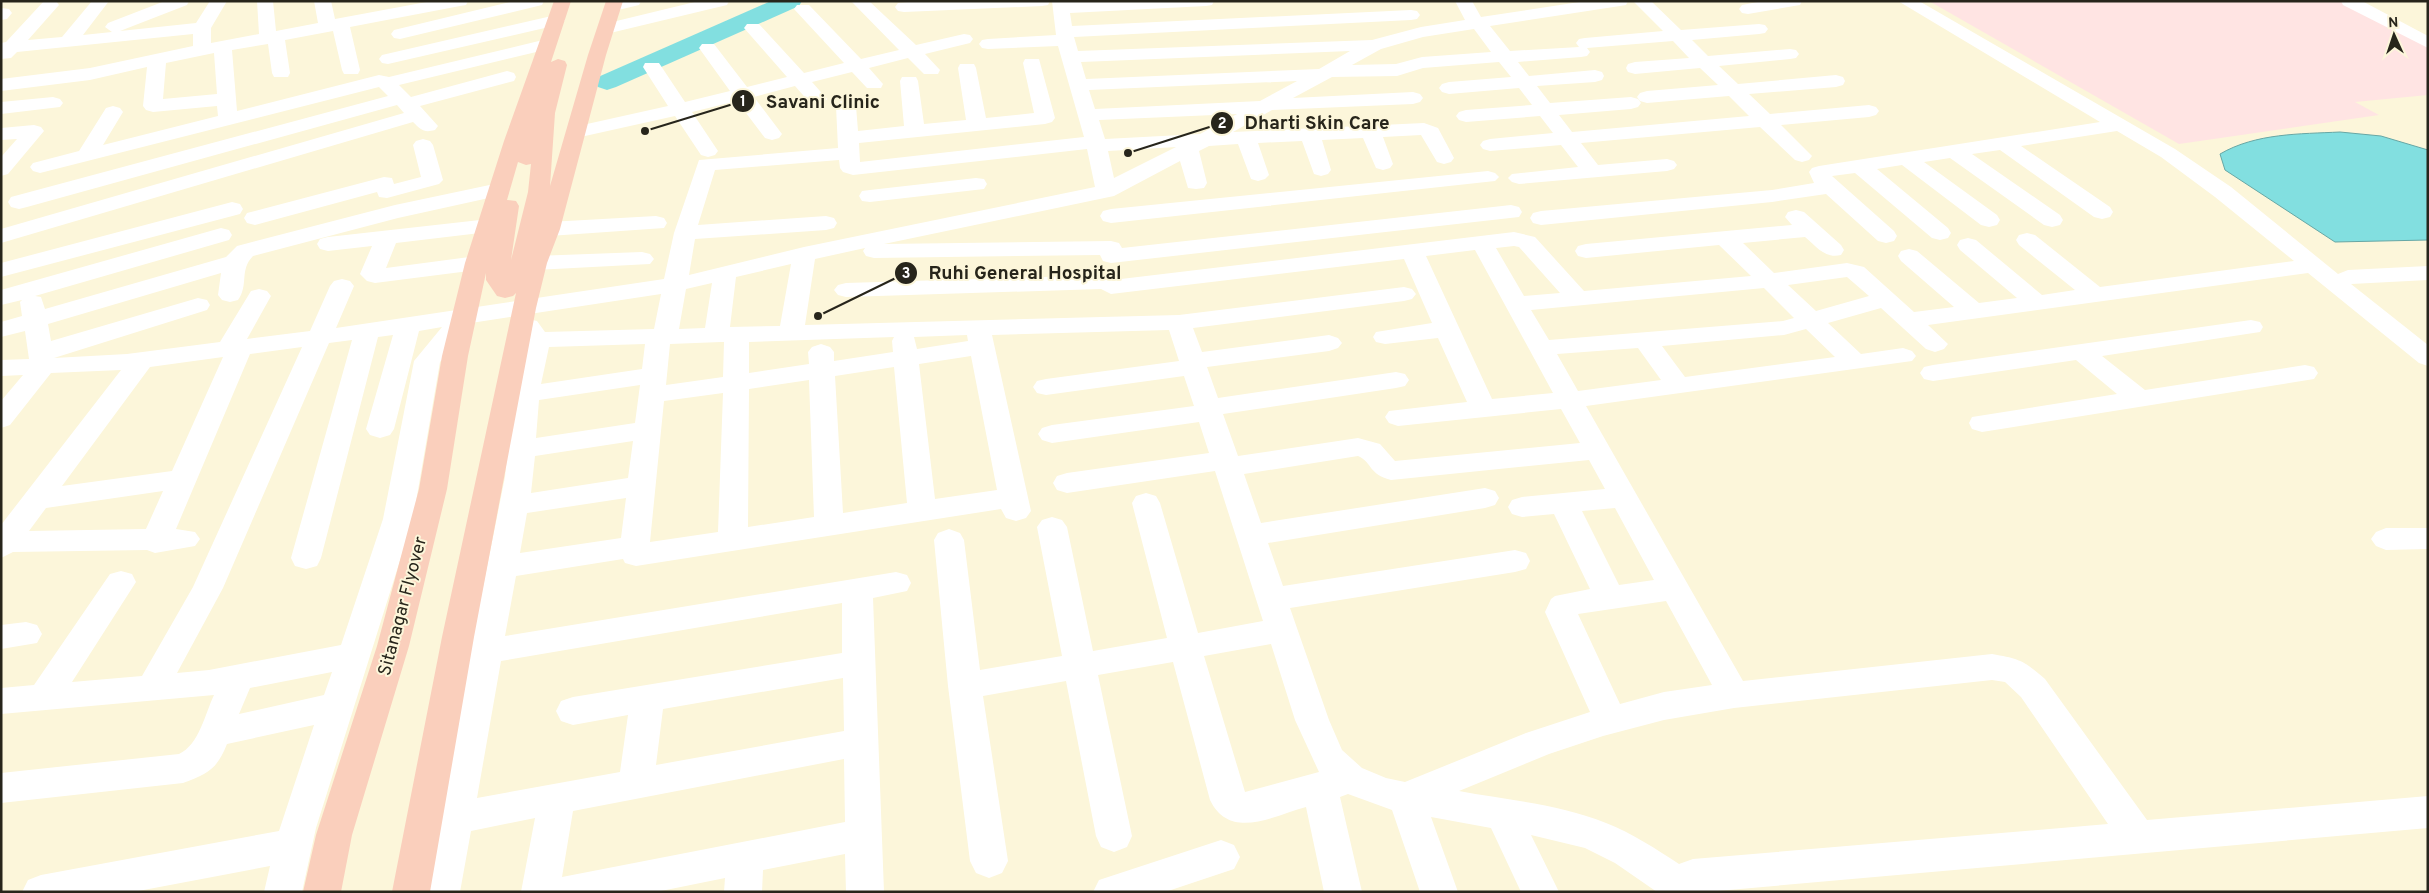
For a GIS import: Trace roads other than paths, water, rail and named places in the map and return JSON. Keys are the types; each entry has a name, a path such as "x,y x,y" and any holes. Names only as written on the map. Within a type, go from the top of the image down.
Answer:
{"main road":[{"path":"545,112 539,192 523,260 519,270 505,291 498,280 498,272 510,197 545,112 566,36 582,1"},
{"path":"411,892 458,637 526,328 535,263 549,229 606,29 621,3"},
{"name":"Sitanagar Flyover","path":"322,892 334,835 393,646 433,490 455,356 477,263 499,190 560,11"}],"street":[{"path":"75,40 101,1"},
{"path":"75,40 181,1"},
{"path":"1,85 90,74 156,60 202,39 219,1"},
{"path":"265,1 281,73"},
{"path":"322,1 351,70"},
{"path":"400,34 536,1"},
{"path":"606,29 721,1"},
{"path":"859,1 931,70"},
{"path":"904,7 1042,1"},
{"path":"988,44 1061,25 1206,1"},
{"path":"1292,1 1299,20"},
{"path":"1463,1 1480,26 1592,171"},
{"path":"1641,1 1802,156"},
{"path":"1748,9 1794,1"},
{"path":"1906,1 2168,153 2200,175 2428,358"},
{"path":"1921,1 2188,157 2348,277 2428,342"},
{"path":"2351,2 2375,1"},
{"path":"5,51 75,40 140,34 202,39 222,47 334,26 385,8 450,2"},
{"path":"1480,26 1526,8 1615,2"},
{"path":"2351,2 2428,43"},
{"path":"5,51 50,5"},
{"path":"803,9 874,84"},
{"path":"388,59 560,11"},
{"path":"1061,25 1185,26 1412,15"},
{"path":"1061,25 1192,53 1375,45"},
{"path":"1061,25 1111,188 1110,324"},
{"path":"1185,26 1192,53"},
{"path":"526,328 675,285 804,254 1111,188 1196,145 1375,45 1421,32 1480,26 1553,27"},
{"path":"753,28 801,79 817,99"},
{"path":"1080,85 1400,69 1422,63 1505,56 1677,35 1759,29"},
{"path":"102,65 140,34"},
{"path":"119,51 202,39"},
{"path":"576,132 681,109 964,39"},
{"path":"386,83 548,44"},
{"path":"222,47 227,109"},
{"path":"708,48 772,134"},
{"path":"1635,68 1790,54"},
{"path":"156,60 153,106 227,109"},
{"path":"979,337 1014,504 922,512 636,555 635,546 653,385 661,337 675,285 685,234 706,164 849,146 915,131 1046,117 1032,63"},
{"path":"652,67 708,151"},
{"path":"967,68 977,125"},
{"path":"1449,88 1595,76"},
{"path":"1,236 415,118 506,77"},
{"path":"1,330 234,262 245,251 432,180 415,118 382,80 227,109 129,144 40,167"},
{"path":"909,81 915,131"},
{"path":"1466,116 1546,110 1734,89 1836,81"},
{"path":"1088,115 1413,98"},
{"path":"1,108 53,103"},
{"path":"846,106 850,168 853,169 1097,143 1196,145 1247,138 1428,130 1431,132 1444,158"},
{"path":"1490,145 1568,140 1869,111"},
{"path":"87,155 113,112"},
{"path":"19,202 137,170 415,118"},
{"path":"1886,236 1820,177 1819,172 2120,125"},
{"path":"1,134 34,131 4,164"},
{"path":"1371,132 1383,164"},
{"path":"1310,136 1322,170"},
{"path":"1247,138 1258,175"},
{"path":"2003,143 2102,212"},
{"path":"129,144 147,195"},
{"path":"1196,145 1196,183"},
{"path":"1953,150 2052,220"},
{"path":"950,328 964,250 976,218 976,184 971,156"},
{"path":"1906,158 1989,220"},
{"path":"375,161 388,196"},
{"path":"1519,178 1667,165"},
{"path":"1859,165 1940,233"},
{"path":"1111,216 1488,177"},
{"path":"870,196 976,184"},
{"path":"1541,218 1772,196 1831,187"},
{"path":"254,218 388,196 499,190"},
{"path":"1772,196 1833,250"},
{"path":"1,270 232,209"},
{"path":"838,247 865,251 1111,252 1511,212"},
{"path":"549,229 656,222"},
{"path":"685,234 826,223"},
{"path":"322,244 489,226"},
{"path":"1586,251 1810,230"},
{"path":"1,298 221,235"},
{"path":"387,237 372,274 376,276 477,263"},
{"path":"1723,237 1855,362"},
{"path":"846,290 1111,284 1514,239 1527,242 1578,299"},
{"path":"2027,240 2094,294"},
{"path":"1482,243 1734,695"},
{"path":"1968,245 2036,302"},
{"path":"1412,251 1484,409"},
{"path":"791,333 804,254"},
{"path":"1909,256 1974,311"},
{"path":"535,263 642,259"},
{"path":"230,295 234,262"},
{"path":"1,419 42,360 26,264"},
{"path":"1909,320 2313,265"},
{"path":"1516,304 1769,281 1852,270 1935,344"},
{"path":"725,273 727,335 736,383 733,541"},
{"path":"2348,277 2424,276"},
{"path":"151,688 208,588 342,286"},
{"path":"526,394 653,385 736,383 906,358 979,337 1110,324 1179,322 1404,294"},
{"path":"155,542 234,348 259,296"},
{"path":"1541,348 1763,330 1811,321 1886,299"},
{"path":"1,368 42,360 198,305"},
{"path":"42,360 142,360 318,338 464,316 526,328 661,337 950,328 979,337"},
{"path":"283,892 294,845 398,519 427,361 464,316"},
{"path":"1179,322 1312,720 1329,759 1335,783 1343,892"},
{"path":"380,429 408,325"},
{"path":"1933,373 2251,327"},
{"path":"441,892 514,506 526,394 526,328"},
{"path":"1385,337 1447,329"},
{"path":"903,330 922,512"},
{"path":"306,558 367,331"},
{"path":"820,332 829,526"},
{"path":"1645,340 1679,386"},
{"path":"1046,387 1329,343"},
{"path":"2083,351 2140,399"},
{"path":"1398,417 1570,400 1903,356"},
{"path":"1,547 142,360"},
{"path":"1982,423 2305,373"},
{"path":"1052,434 1396,380"},
{"path":"521,449 648,430"},
{"path":"1066,483 1358,447 1368,448 1374,452 1383,468 1392,471 1598,450"},
{"path":"36,500 182,479"},
{"path":"514,506 642,486"},
{"path":"1522,507 1624,497"},
{"path":"1250,535 1485,498"},
{"path":"1146,503 1228,800 1237,808 1249,808 1335,783 1556,824 1593,834 1628,851 1677,888 1693,876 2428,812"},
{"path":"1563,503 1610,597"},
{"path":"1052,527 1114,836"},
{"path":"1,542 185,538"},
{"path":"2386,539 2428,538"},
{"path":"949,540 965,686 989,861"},
{"path":"503,567 635,546"},
{"path":"1271,599 1515,561"},
{"path":"44,697 120,582"},
{"path":"488,651 896,583"},
{"path":"1610,720 1561,612 1562,607 1566,604 1675,588"},
{"path":"857,589 865,892"},
{"path":"965,686 1282,630"},
{"path":"1,701 237,679 354,655"},
{"path":"573,711 859,664"},
{"path":"1406,797 1538,743 1610,720 1664,706 1734,695 1992,668 2014,671 2034,688 2138,837"},
{"path":"1,788 183,768 198,761 206,753 237,679"},
{"path":"636,784 647,699"},
{"path":"214,733 338,706"},
{"path":"455,818 861,742"},
{"path":"1406,797 1439,892"},
{"path":"540,892 557,799"},
{"path":"1502,814 1540,892"},
{"path":"568,892 744,874 864,834"},
{"path":"41,892 294,845"},
{"path":"1112,892 1154,885 1221,857"}],"water":[{"path":"2340,132 2381,136 2428,150 2428,240 2335,242 2225,170 2220,154 2234,147 2263,138 2294,134"}],"waterway":[{"path":"607,82 791,1"}],"place":[{"name":"Savani Clinic","path":"645,131"},
{"name":"Dharti Skin Care","path":"1128,153"},
{"name":"Ruhi General Hospital","path":"818,316"}]}
